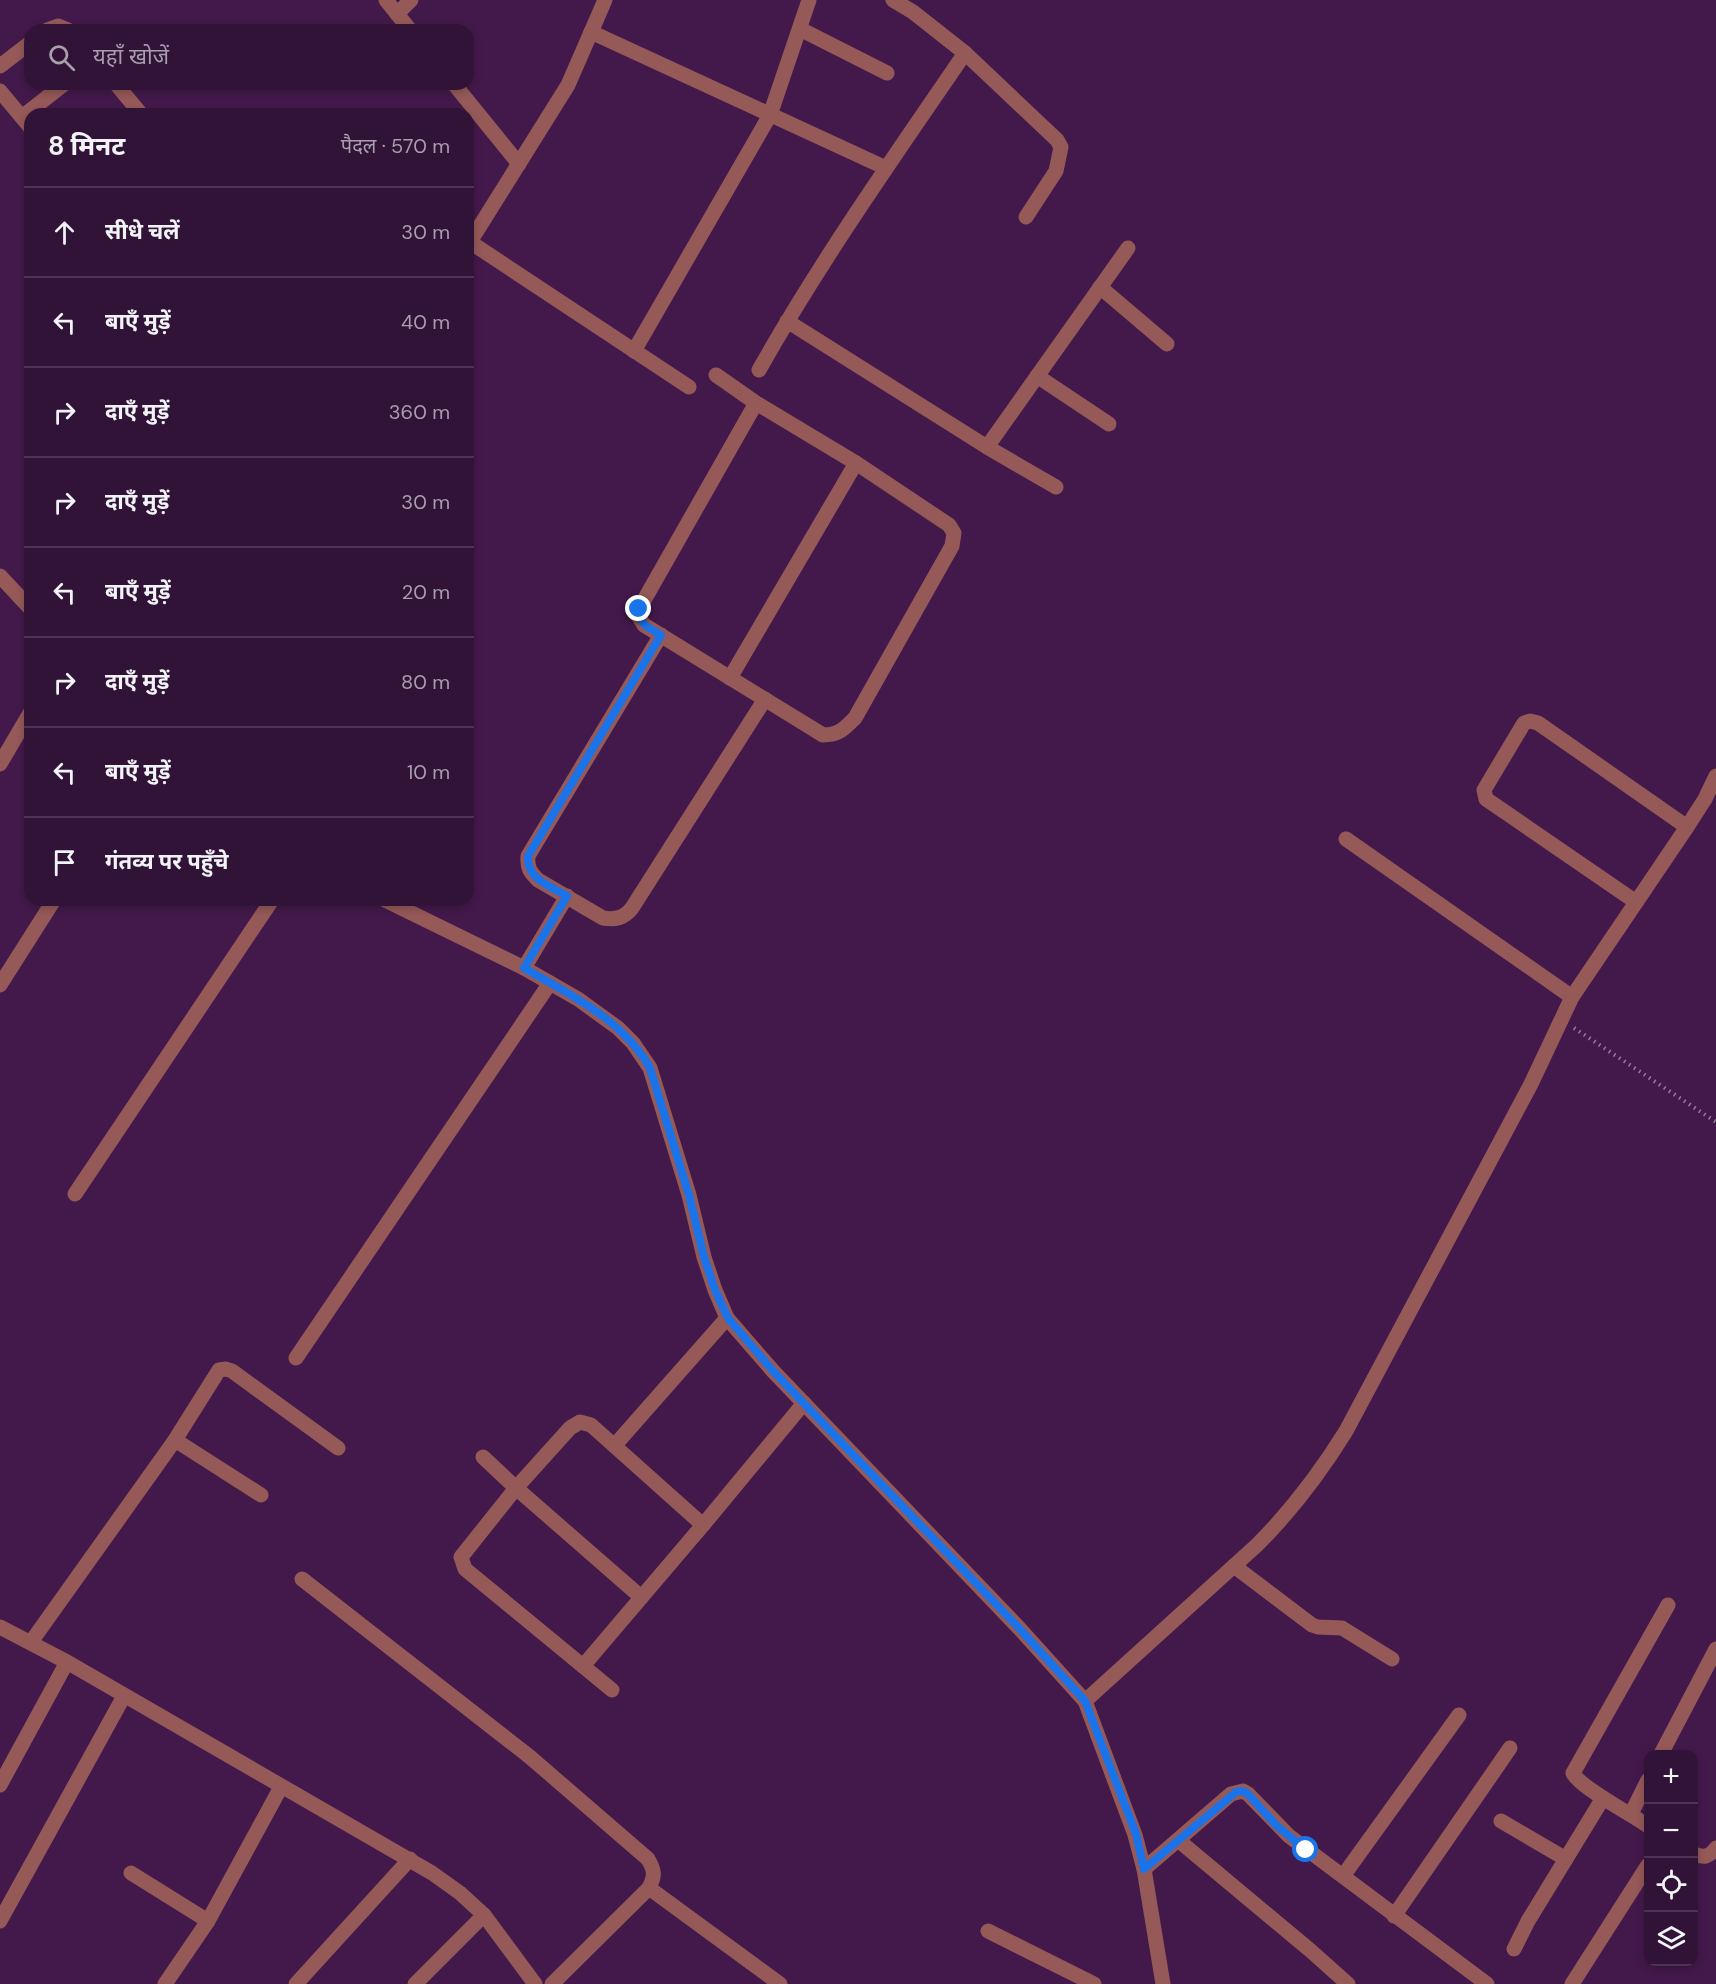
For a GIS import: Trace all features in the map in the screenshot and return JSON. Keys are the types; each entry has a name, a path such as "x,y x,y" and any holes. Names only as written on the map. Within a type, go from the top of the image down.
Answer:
{"street":[{"path":"386,0 405,24"},
{"path":"397,14 411,0"},
{"path":"474,235 568,85 605,0"},
{"path":"634,351 770,115 809,0"},
{"path":"893,0 913,12 965,53 1050,133 1061,147 1056,171 1026,217"},
{"path":"800,29 887,73"},
{"path":"591,32 886,168"},
{"path":"0,66 24,48"},
{"path":"759,370 787,321 886,168 965,53"},
{"path":"40,108 58,90"},
{"path":"121,90 136,108"},
{"path":"459,90 474,108"},
{"path":"0,91 24,120"},
{"path":"474,109 519,164"},
{"path":"474,246 689,387"},
{"path":"987,447 1128,248"},
{"path":"1100,287 1167,344"},
{"path":"787,321 987,447 1056,487"},
{"path":"716,375 756,403 856,463 949,525 954,533 952,546 855,718 843,731 835,735 823,735 644,625 639,617 639,609 756,403"},
{"path":"1037,376 1109,424"},
{"path":"730,678 856,463"},
{"path":"0,576 24,596"},
{"path":"661,635 528,856 527,865 538,880 603,918 615,920 626,915 633,908 765,699"},
{"path":"1636,902 1486,800 1484,790 1524,723 1530,721 1538,723 1687,827"},
{"path":"0,764 24,723"},
{"path":"1085,1701 1234,1566 1282,1520 1311,1485 1346,1431 1531,1084 1572,997 1687,827 1705,799 1716,776"},
{"path":"1346,839 1572,997"},
{"path":"524,968 567,896"},
{"path":"0,985 50,906"},
{"path":"75,1194 268,906"},
{"path":"397,906 524,968 578,999 633,1042 650,1068 689,1195 704,1257 715,1290 728,1318 804,1403 1019,1628 1085,1701 1136,1834 1163,1984"},
{"path":"296,1358 550,983"},
{"path":"615,1445 728,1318"},
{"path":"31,1642 175,1440 219,1370 232,1371 338,1448"},
{"path":"583,1666 804,1403"},
{"path":"612,1690 465,1569 461,1557 516,1488 570,1428 580,1422 591,1425 615,1445 703,1525"},
{"path":"175,1440 261,1495"},
{"path":"483,1457 641,1597"},
{"path":"1234,1566 1311,1625 1342,1628 1392,1659"},
{"path":"302,1579 530,1757 648,1859 654,1868 655,1877 649,1888 552,1984"},
{"path":"1644,1823 1576,1779 1573,1773 1668,1605"},
{"path":"0,1627 68,1662 281,1787 410,1859 460,1893 483,1915 535,1984"},
{"path":"1664,1750 1716,1649"},
{"path":"0,1785 68,1662"},
{"path":"0,1921 124,1696"},
{"path":"1343,1876 1459,1715"},
{"path":"1394,1916 1510,1748"},
{"path":"165,1984 208,1921 281,1787"},
{"path":"1631,1814 1644,1788"},
{"path":"1144,1869 1231,1794 1243,1791 1289,1836 1486,1984"},
{"path":"1514,1949 1527,1922 1603,1798"},
{"path":"1501,1821 1566,1859"},
{"path":"1178,1840 1348,1984"},
{"path":"1698,1856 1707,1857 1716,1848"},
{"path":"296,1984 410,1859"},
{"path":"1572,1984 1644,1871"},
{"path":"131,1873 208,1921"},
{"path":"649,1888 780,1984"},
{"path":"415,1984 483,1915"},
{"path":"988,1931 1094,1984"}],"path":[{"path":"1561,1019 1716,1122"}],"route":[{"path":"639,609 639,617 644,625 661,635 528,856 527,865 531,873 538,880 567,896 524,968 578,999 618,1028 633,1042 643,1056 650,1068 689,1195 704,1257 715,1290 728,1318 773,1371 1019,1628 1085,1701 1136,1834 1144,1869 1231,1794 1243,1791 1276,1825 1306,1850"}]}
